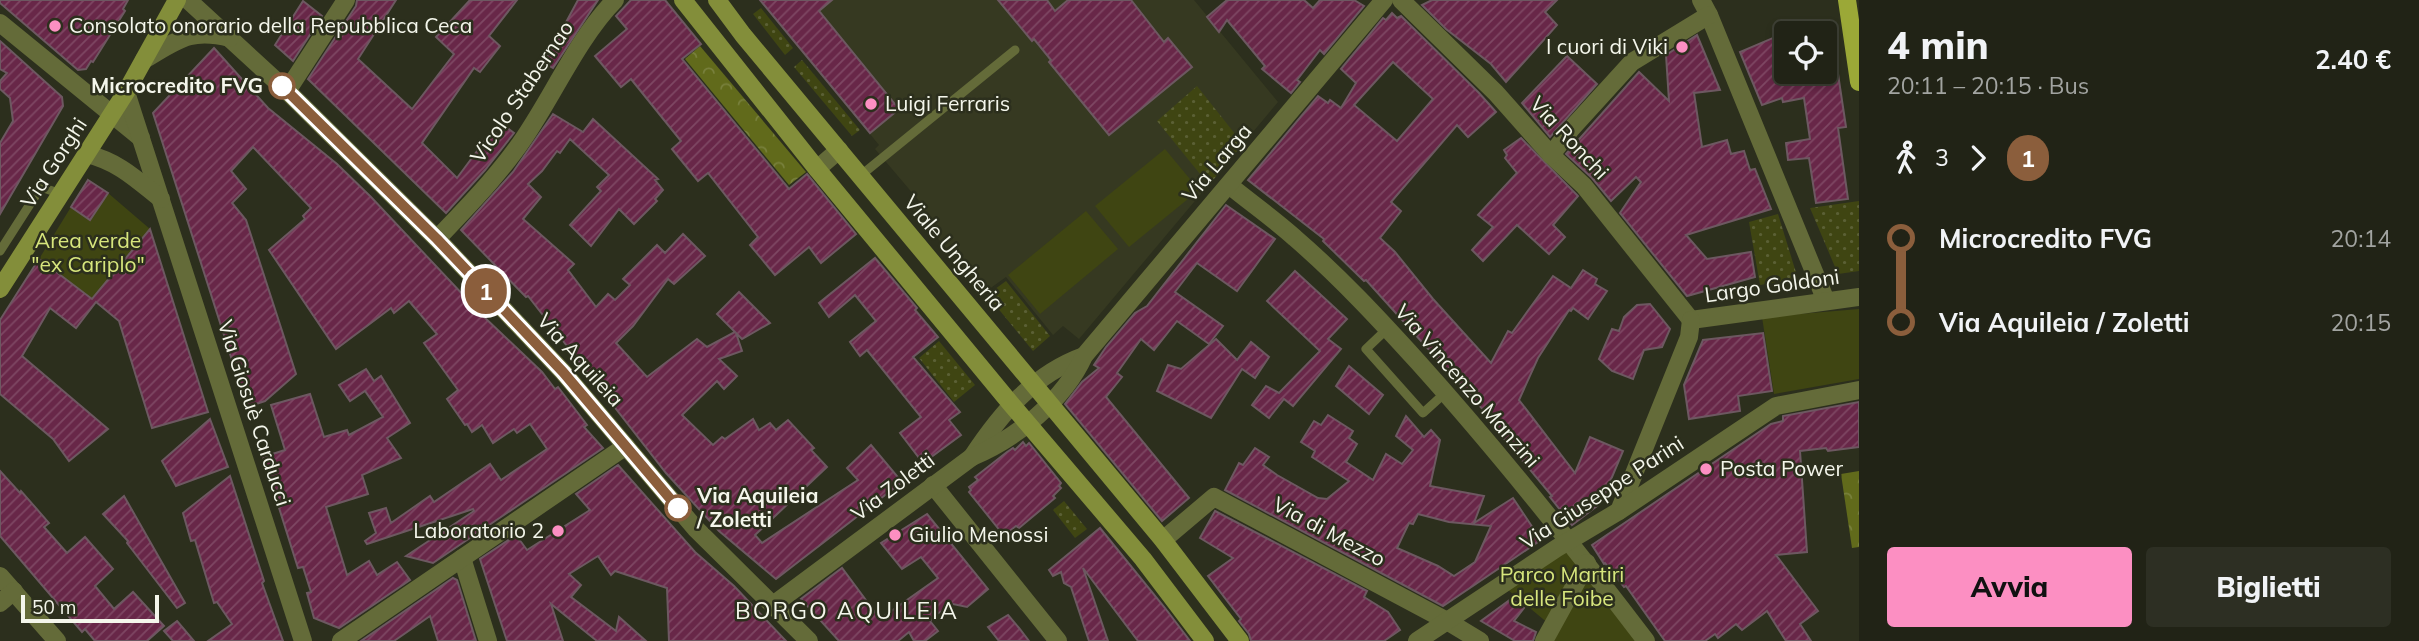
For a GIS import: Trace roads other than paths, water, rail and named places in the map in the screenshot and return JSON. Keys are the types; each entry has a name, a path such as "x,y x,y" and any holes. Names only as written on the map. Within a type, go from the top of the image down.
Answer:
{"main road":[{"path":"1847,0 1859,82"}],"street":[{"name":"Via Gorghi","path":"0,289 126,92 177,0"},
{"name":"Via Aquileia","path":"188,0 287,91 437,239 563,372 695,528 810,641"},
{"path":"287,91 346,0"},
{"name":"Vicolo Stabernao","path":"437,239 502,170 600,16 615,0"},
{"path":"683,0 817,169 1010,404 1143,559 1205,641"},
{"name":"Viale Ungheria","path":"717,0 743,35 1163,540 1240,641"},
{"name":"Via Larga","path":"1049,404 1077,372 1084,356 1384,0"},
{"name":"Via Ronchi","path":"1401,0 1496,93 1551,155 1584,186 1691,320"},
{"path":"1551,155 1587,110 1632,62 1705,7 1826,301"},
{"path":"0,23 141,138"},
{"name":"Via Gorghi","path":"144,60 195,33 230,38"},
{"name":"Via Giosuè Carducci","path":"126,92 303,641"},
{"path":"817,169 839,150"},
{"path":"87,154 119,165 161,200"},
{"name":"Via Vincenzo Manzini","path":"1228,185 1295,238 1361,300 1483,434 1570,541 1646,641"},
{"name":"Largo Goldoni","path":"1691,320 1859,297"},
{"path":"1619,511 1689,337 1691,320"},
{"name":"Via Larga","path":"1034,385 1066,362 1084,356"},
{"path":"1010,404 1034,385"},
{"name":"Via Giuseppe Parini","path":"1417,641 1776,406 1859,390"},
{"name":"Via Zoletti","path":"972,457 1010,404"},
{"path":"1027,423 1049,404"},
{"name":"Via Zoletti","path":"774,605 933,485 1027,423"},
{"path":"341,641 626,446"},
{"path":"933,485 1058,641"},
{"name":"Via di Mezzo","path":"1163,540 1214,497 1480,641"},
{"path":"462,558 488,641"},
{"path":"1548,634 1587,563"},
{"path":"0,576 7,597 57,641"}],"lane":[{"path":"860,176 1015,50"},
{"path":"0,251 41,187 61,194"},
{"path":"1387,329 1366,349 1423,413 1445,393"}],"place":[{"name":"Consolato onorario della Repubblica Ceca","path":"55,26"},
{"name":"I cuori di Viki","path":"1682,47"},
{"name":"Microcredito FVG","path":"282,86"},
{"name":"Luigi Ferraris","path":"871,104"},
{"name":"Posta Power","path":"1706,469"},
{"name":"Via Aquileia / Zoletti","path":"678,508"},
{"name":"Laboratorio 2","path":"558,531"},
{"name":"Giulio Menossi","path":"895,535"}],"district":[{"name":"BORGO AQUILEIA","path":"847,611"}],"park label":[{"name":"Area verde \"ex Cariplo\"","path":"88,253"},
{"name":"Parco Martiri delle Foibe","path":"1562,587"}]}
